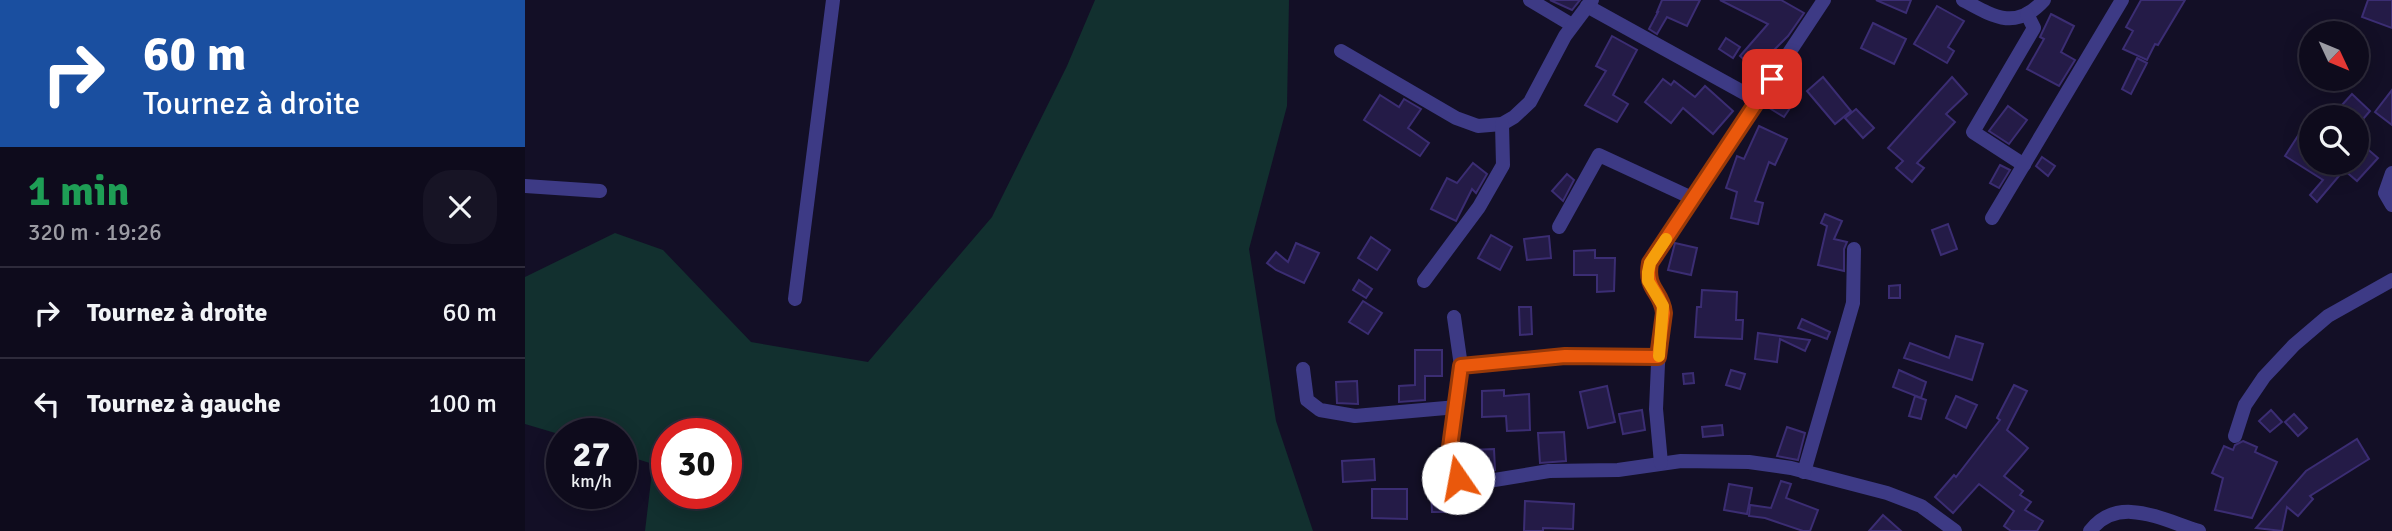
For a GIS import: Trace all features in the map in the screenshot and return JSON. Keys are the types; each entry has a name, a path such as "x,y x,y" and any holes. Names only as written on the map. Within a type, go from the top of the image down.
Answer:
{"street":[{"path":"795,299 833,0"},
{"path":"1530,0 1572,25"},
{"path":"1661,463 1655,409 1664,313 1663,306 1648,281 1650,263 1825,0"},
{"path":"1963,0 1999,19 2015,19 2027,14 2044,0"},
{"path":"1992,218 2122,0"},
{"path":"1341,51 1456,118 1478,126 1502,124 1530,102 1572,25 1589,3 1757,100"},
{"path":"2024,165 1973,132 2034,28 2027,14"},
{"path":"1424,281 1479,207 1503,165 1502,124"},
{"path":"1559,227 1599,155 1692,198"},
{"path":"2392,173 2385,193 2392,205"},
{"path":"525,186 600,191"},
{"path":"1804,472 1853,303 1854,249"},
{"path":"2235,436 2245,405 2264,377 2294,345 2328,316 2392,279"},
{"path":"1454,317 1461,366 1450,447 1458,478 1470,484 1549,471 1618,470 1681,461 1749,462 1804,472 1887,494 1921,506 1955,531"},
{"path":"1461,366 1565,356 1658,357"},
{"path":"1303,369 1307,400 1320,410 1355,416 1457,407"},
{"path":"2090,531 2108,514 2123,510 2199,531"}],"green space":[{"path":"1095,0 1289,0 1287,106 1249,249 1276,421 1313,531 645,531 651,481 651,509 742,509 742,418 651,418 651,463 637,459 637,418 546,418 546,430 525,424 525,277 615,233 663,250 751,342 868,362 992,217 1067,66"}],"building":[{"path":"1550,0 1580,0 1572,10"},
{"path":"1662,0 1700,0 1687,26 1667,17 1657,34 1649,29"},
{"path":"1720,0 1781,0 1804,13 1788,36 1770,54 1774,58 1761,75 1740,56 1768,24"},
{"path":"1876,0 1911,0 1906,13"},
{"path":"2141,0 2185,0 2147,60 2123,49 2133,31 2126,27"},
{"path":"2368,0 2392,0 2392,28 2362,17"},
{"path":"1937,6 1964,21 1948,47 1954,51 1947,63 1914,44"},
{"path":"2051,14 2074,26 2061,52 2075,60 2059,86 2027,69 2044,39 2040,37"},
{"path":"1873,23 1906,39 1894,64 1861,48"},
{"path":"1612,36 1637,50 1613,95 1628,104 1617,122 1585,105 1606,71 1596,66"},
{"path":"1726,38 1740,47 1733,58 1719,49"},
{"path":"2137,58 2147,63 2131,94 2122,89"},
{"path":"1823,77 1851,111 1835,124 1807,91"},
{"path":"1952,77 1967,94 1946,114 1955,122 1917,163 1924,168 1912,182 1896,168 1903,161 1888,148"},
{"path":"1663,79 1671,85 1674,81 1695,97 1705,86 1733,111 1713,134 1683,108 1671,123 1645,102"},
{"path":"2392,90 2392,125 2375,112"},
{"path":"2352,94 2364,105 2342,105"},
{"path":"1380,95 1399,107 1404,99 1421,109 1408,128 1429,143 1420,156 1364,120"},
{"path":"1771,97 1790,108 1784,117 1766,106"},
{"path":"2008,106 2027,120 2009,144 1989,131"},
{"path":"1856,109 1874,128 1863,138 1845,118"},
{"path":"1759,126 1787,139 1775,165 1769,162 1755,201 1763,203 1758,224 1731,218 1737,192 1726,188 1737,156 1744,159"},
{"path":"2299,134 2299,165 2285,156"},
{"path":"2369,150 2378,158 2369,168"},
{"path":"2042,157 2055,166 2048,176 2036,166"},
{"path":"1473,163 1487,174 1476,193 1472,189 1456,221 1431,209 1447,178 1457,183"},
{"path":"2000,165 2010,170 1999,188 1990,183"},
{"path":"1567,174 1574,180 1563,201 1552,191"},
{"path":"2315,175 2340,175 2317,202 2310,195 2323,180"},
{"path":"2350,175 2362,175 2357,181"},
{"path":"1825,214 1842,221 1834,239 1847,242 1844,249 1844,271 1818,265 1827,226 1821,223"},
{"path":"1948,224 1957,249 1941,255 1932,230"},
{"path":"1491,235 1512,247 1500,270 1478,258"},
{"path":"1549,236 1551,258 1527,260 1524,239"},
{"path":"1371,237 1390,250 1377,270 1358,258"},
{"path":"1296,243 1319,253 1304,283 1267,263 1276,252 1288,262"},
{"path":"1675,243 1697,248 1691,275 1668,270"},
{"path":"1595,250 1595,258 1615,258 1614,291 1597,292 1597,275 1574,275 1574,251"},
{"path":"1359,280 1372,289 1366,298 1353,290"},
{"path":"1900,285 1900,298 1889,298 1889,286"},
{"path":"1702,290 1737,292 1736,320 1743,320 1742,339 1695,337 1697,307 1701,307"},
{"path":"1363,301 1382,313 1368,334 1349,322"},
{"path":"1519,307 1531,307 1532,334 1520,335"},
{"path":"1802,319 1830,332 1827,339 1798,328"},
{"path":"1758,333 1810,340 1805,351 1780,339 1777,362 1755,359"},
{"path":"1956,336 1983,344 1972,380 1904,358 1910,343 1949,358"},
{"path":"1415,350 1442,350 1442,376 1425,376 1425,400 1399,402 1399,386 1415,385"},
{"path":"1731,370 1745,374 1740,389 1726,385"},
{"path":"1899,370 1926,382 1921,398 1893,387"},
{"path":"1693,373 1694,383 1684,384 1683,374"},
{"path":"1357,381 1358,404 1337,403 1336,382"},
{"path":"2014,385 2027,391 2007,430 2028,448 2004,476 2023,491 2020,495 2031,502 2025,510 2043,521 2037,531 2011,531 2004,526 2014,511 1979,484 1953,513 1935,497 1954,475 1956,477 2000,420 1997,418"},
{"path":"1607,386 1615,422 1588,428 1580,392"},
{"path":"1504,390 1504,396 1529,394 1530,430 1507,431 1506,416 1482,417 1482,391"},
{"path":"1915,396 1926,400 1921,419 1909,416"},
{"path":"1956,396 1977,405 1966,428 1946,418"},
{"path":"1642,410 1645,430 1623,434 1619,414"},
{"path":"2271,410 2282,422 2270,432 2259,421"},
{"path":"2294,414 2307,428 2298,436 2285,422"},
{"path":"1722,425 1723,435 1703,437 1702,427"},
{"path":"1787,427 1805,433 1798,460 1777,456"},
{"path":"1564,432 1566,461 1540,463 1538,433"},
{"path":"2357,439 2369,459 2310,496 2313,499 2298,516 2287,507 2282,531 2256,528 2306,471"},
{"path":"2243,441 2257,447 2255,452 2277,462 2252,518 2215,510 2223,478 2212,473 2224,446 2233,450 2235,445"},
{"path":"1494,449 1495,470 1470,473 1469,450"},
{"path":"1374,459 1375,480 1343,482 1342,461"},
{"path":"1781,481 1791,484 1786,498 1818,510 1810,531 1749,516 1750,505 1771,508"},
{"path":"1729,484 1752,488 1747,514 1724,510"},
{"path":"1431,485 1450,485 1451,512 1432,512"},
{"path":"1372,489 1407,489 1407,519 1372,518"},
{"path":"1525,501 1574,504 1573,529 1543,528 1543,531 1524,531"},
{"path":"1883,515 1901,531 1869,531"}],"slow traffic":[{"path":"1659,356 1664,313 1663,306 1648,281 1648,272 1650,263 1666,239"}],"route":[{"path":"1458,478 1450,447 1461,366 1565,356 1658,357 1664,313 1663,306 1648,281 1650,263 1772,79"}]}
